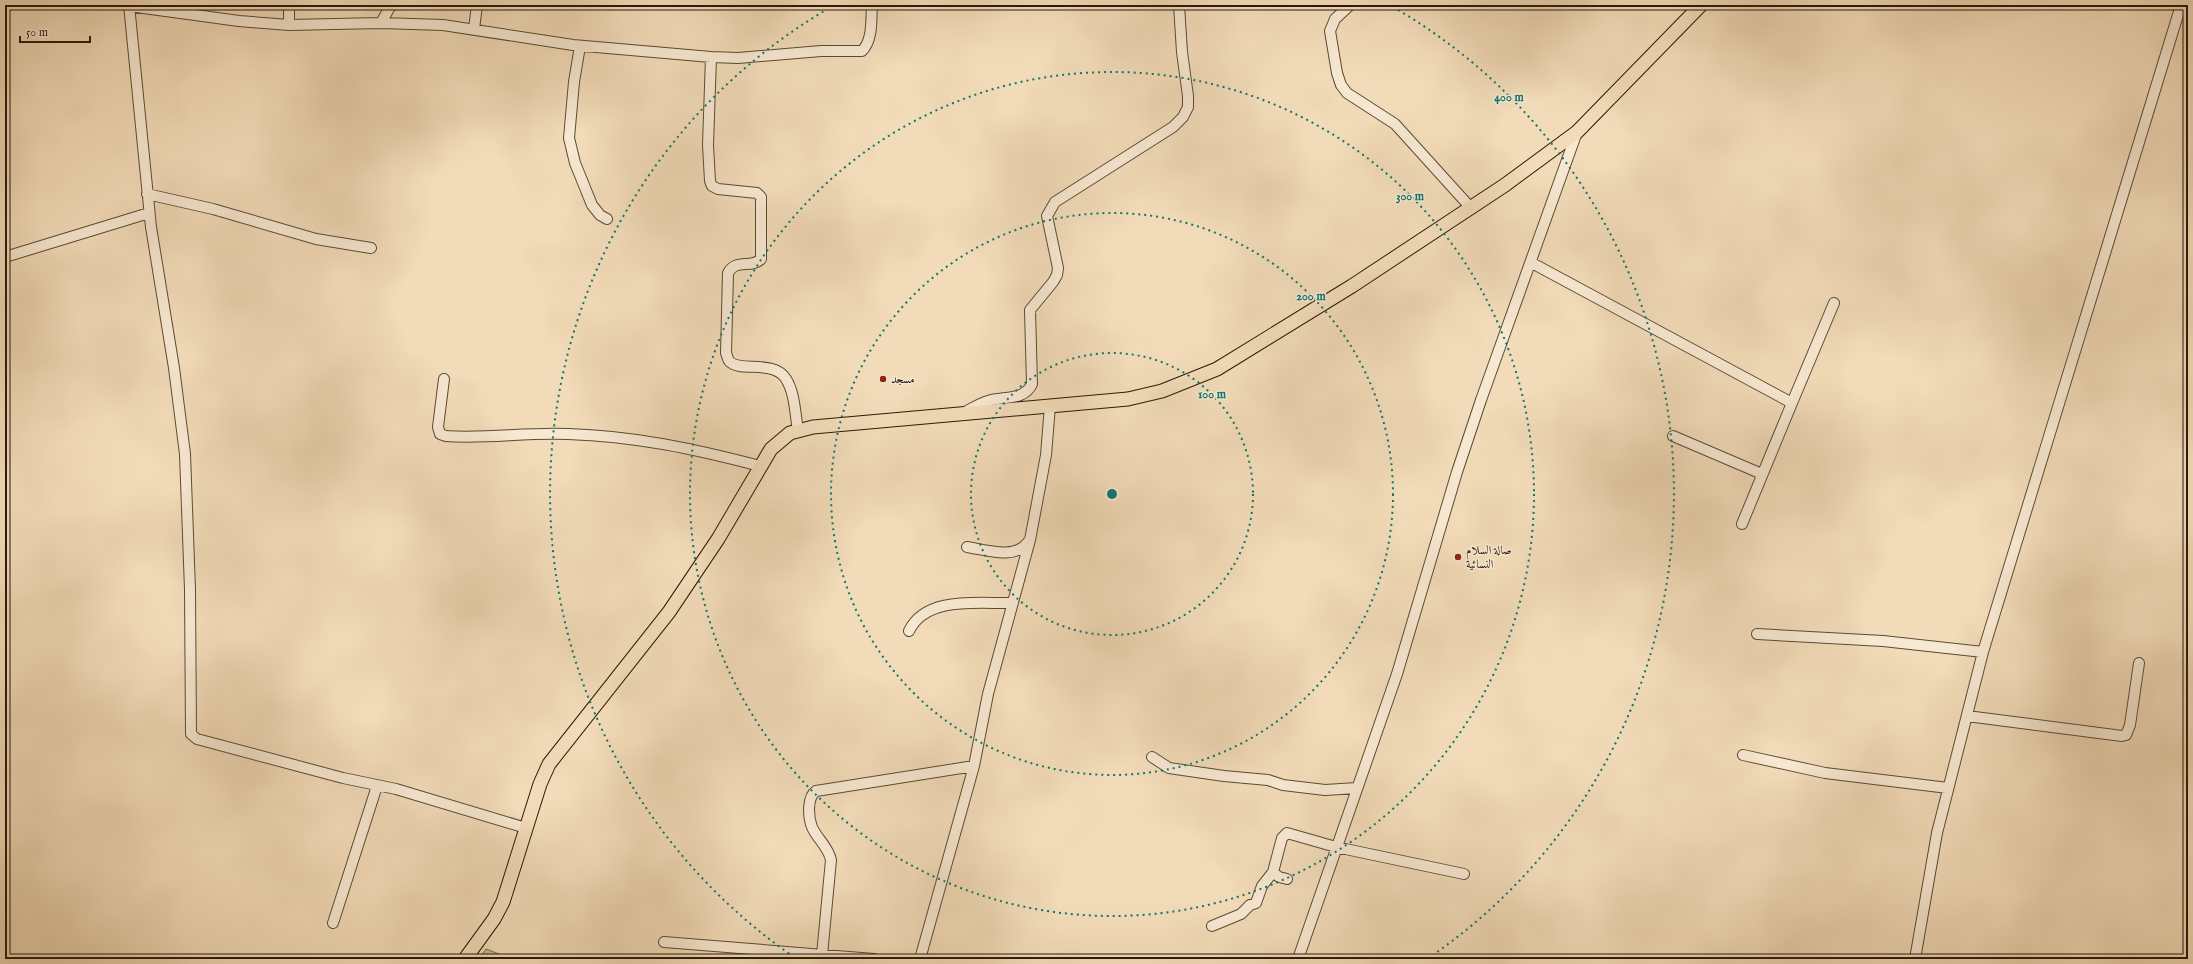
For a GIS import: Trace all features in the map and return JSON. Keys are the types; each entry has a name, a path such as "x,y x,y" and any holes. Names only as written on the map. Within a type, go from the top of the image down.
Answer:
{"main road":[{"path":"465,959 501,907 540,784 549,764 669,612 718,539 760,466 777,443 798,430 813,426 1138,397 1198,378 1236,358 1352,286 1471,208 1546,156 1577,132 1701,5"}],"street":[{"path":"289,5 289,25"},
{"path":"381,23 391,5"},
{"path":"474,29 477,5"},
{"path":"526,828 396,789 377,786 197,739 191,734 190,589 185,454 174,368 150,213 129,6 239,21 289,25 381,23 443,25 580,46 738,58 821,51 862,51 867,46 869,38 872,5"},
{"path":"964,413 988,400 1022,395 1029,391 1032,384 1030,310 1053,282 1057,275 1058,268 1048,224 1047,216 1049,209 1055,202 1173,127 1183,117 1188,107 1188,96 1182,52 1179,5"},
{"path":"1350,5 1336,19 1330,31 1341,84 1347,93 1395,124 1471,208"},
{"path":"1915,959 1937,833 1983,652 2181,5"},
{"path":"580,46 574,82 569,138 575,163 592,205 600,215 607,219"},
{"path":"711,57 708,145 710,181 712,186 718,189 757,193 761,197 762,202 761,259 755,263 736,264 731,267 728,273 726,353 729,361 734,365 769,368 778,371 785,378 790,387 798,430"},
{"path":"1298,959 1397,674 1457,472 1481,400 1532,263 1577,132"},
{"path":"148,194 206,208 316,240 372,248"},
{"path":"5,257 150,213"},
{"path":"1532,263 1792,403"},
{"path":"1742,524 1834,303"},
{"path":"444,379 438,427 440,434 446,436 567,434 627,437 671,444 760,466"},
{"path":"920,959 974,766 988,694 1030,540 1046,455 1050,406"},
{"path":"1673,436 1762,474"},
{"path":"968,547 994,551 1016,552 1024,548 1030,540"},
{"path":"909,631 913,622 919,616 928,611 947,605 1013,603"},
{"path":"1757,634 1883,641 1983,652"},
{"path":"1967,716 2122,736 2126,735 2130,725 2139,663"},
{"path":"1743,755 1825,773 1948,788"},
{"path":"1152,757 1169,768 1224,776 1268,780 1283,785 1325,790 1357,788"},
{"path":"822,955 831,860 829,851 814,831 810,821 810,801 813,793 816,791 861,783 974,766"},
{"path":"333,923 377,786"},
{"path":"1212,926 1241,914 1250,905 1256,903 1262,886 1273,872 1282,838 1286,833 1336,846 1464,874"},
{"path":"1273,872 1279,877 1287,879"},
{"path":"664,942 874,959"}],"green space":[{"path":"486,949 512,959 479,959"}],"place":[{"name":"مسجد","path":"883,379"},
{"name":"صالة السلام النسائية","path":"1458,557"}]}
